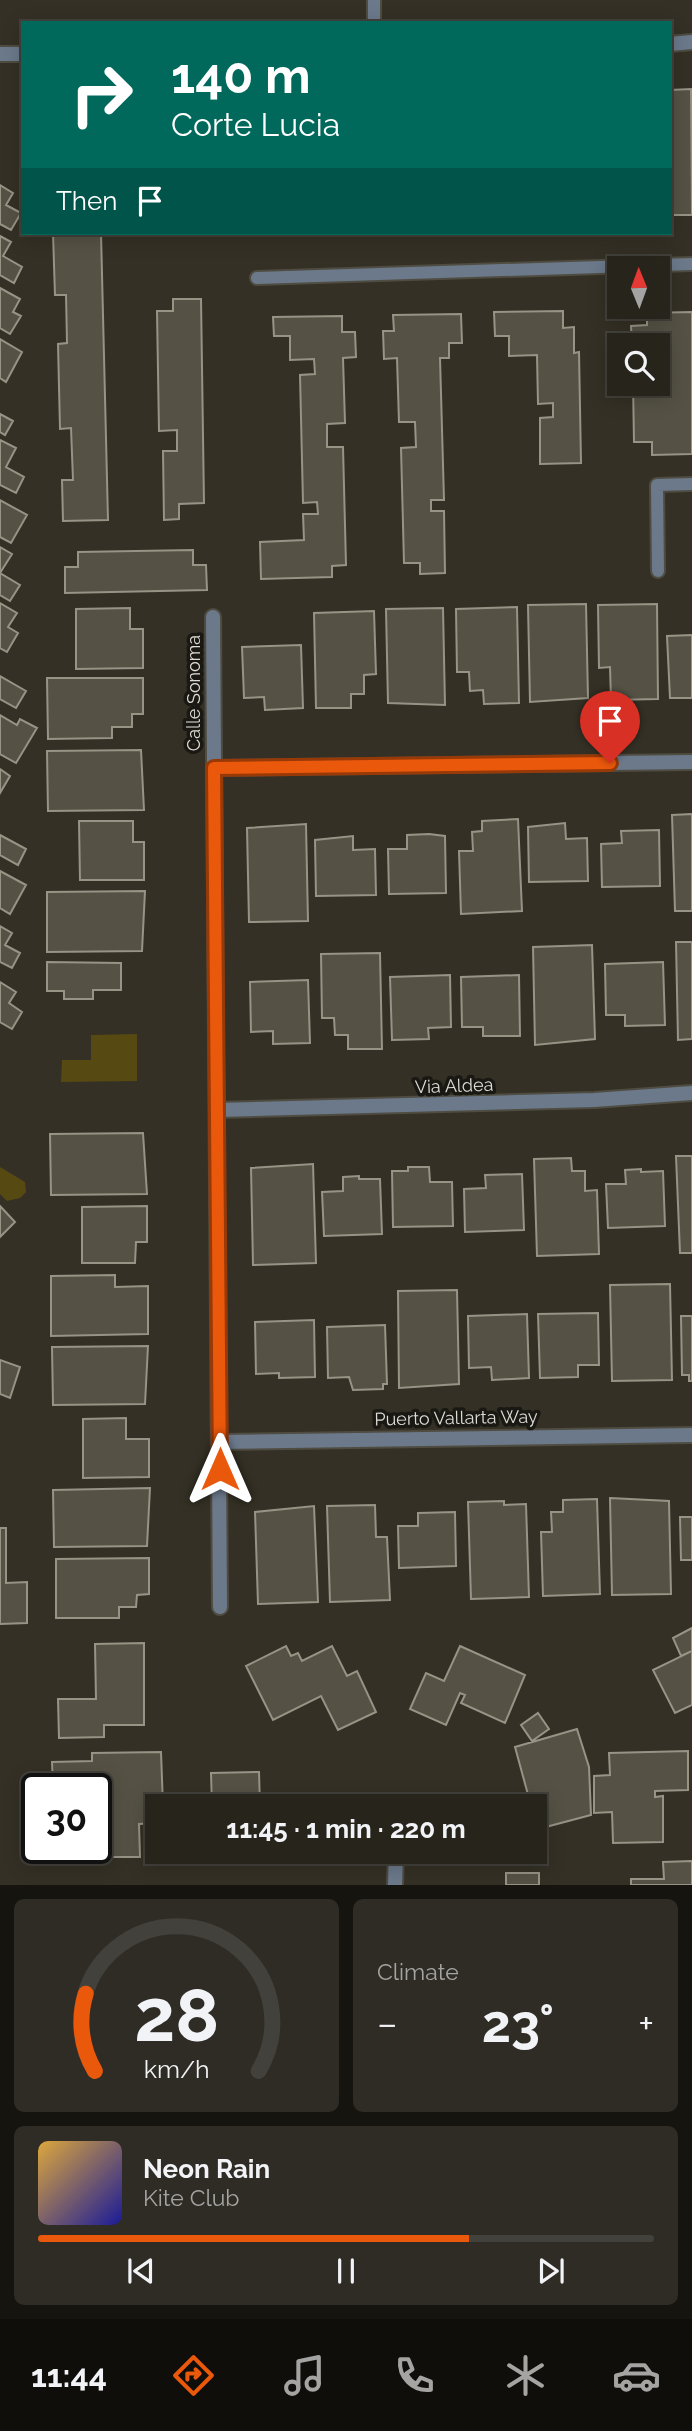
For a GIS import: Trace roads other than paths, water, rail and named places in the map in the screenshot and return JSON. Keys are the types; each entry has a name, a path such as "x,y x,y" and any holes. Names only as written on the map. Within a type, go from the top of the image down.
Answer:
{"street":[{"path":"672,44 692,42"},
{"path":"0,54 21,54"},
{"name":"Calle Sonoma","path":"213,617 220,1607"},
{"path":"214,768 692,762"},
{"name":"Via Aldea","path":"217,1110 581,1101 692,1093"},
{"name":"Puerto Vallarta Way","path":"220,1441 692,1435"},
{"path":"395,1885 396,1864"}],"lane":[{"path":"374,0 374,21"},
{"path":"257,278 692,264"},
{"path":"658,570 657,485 692,484"}]}
